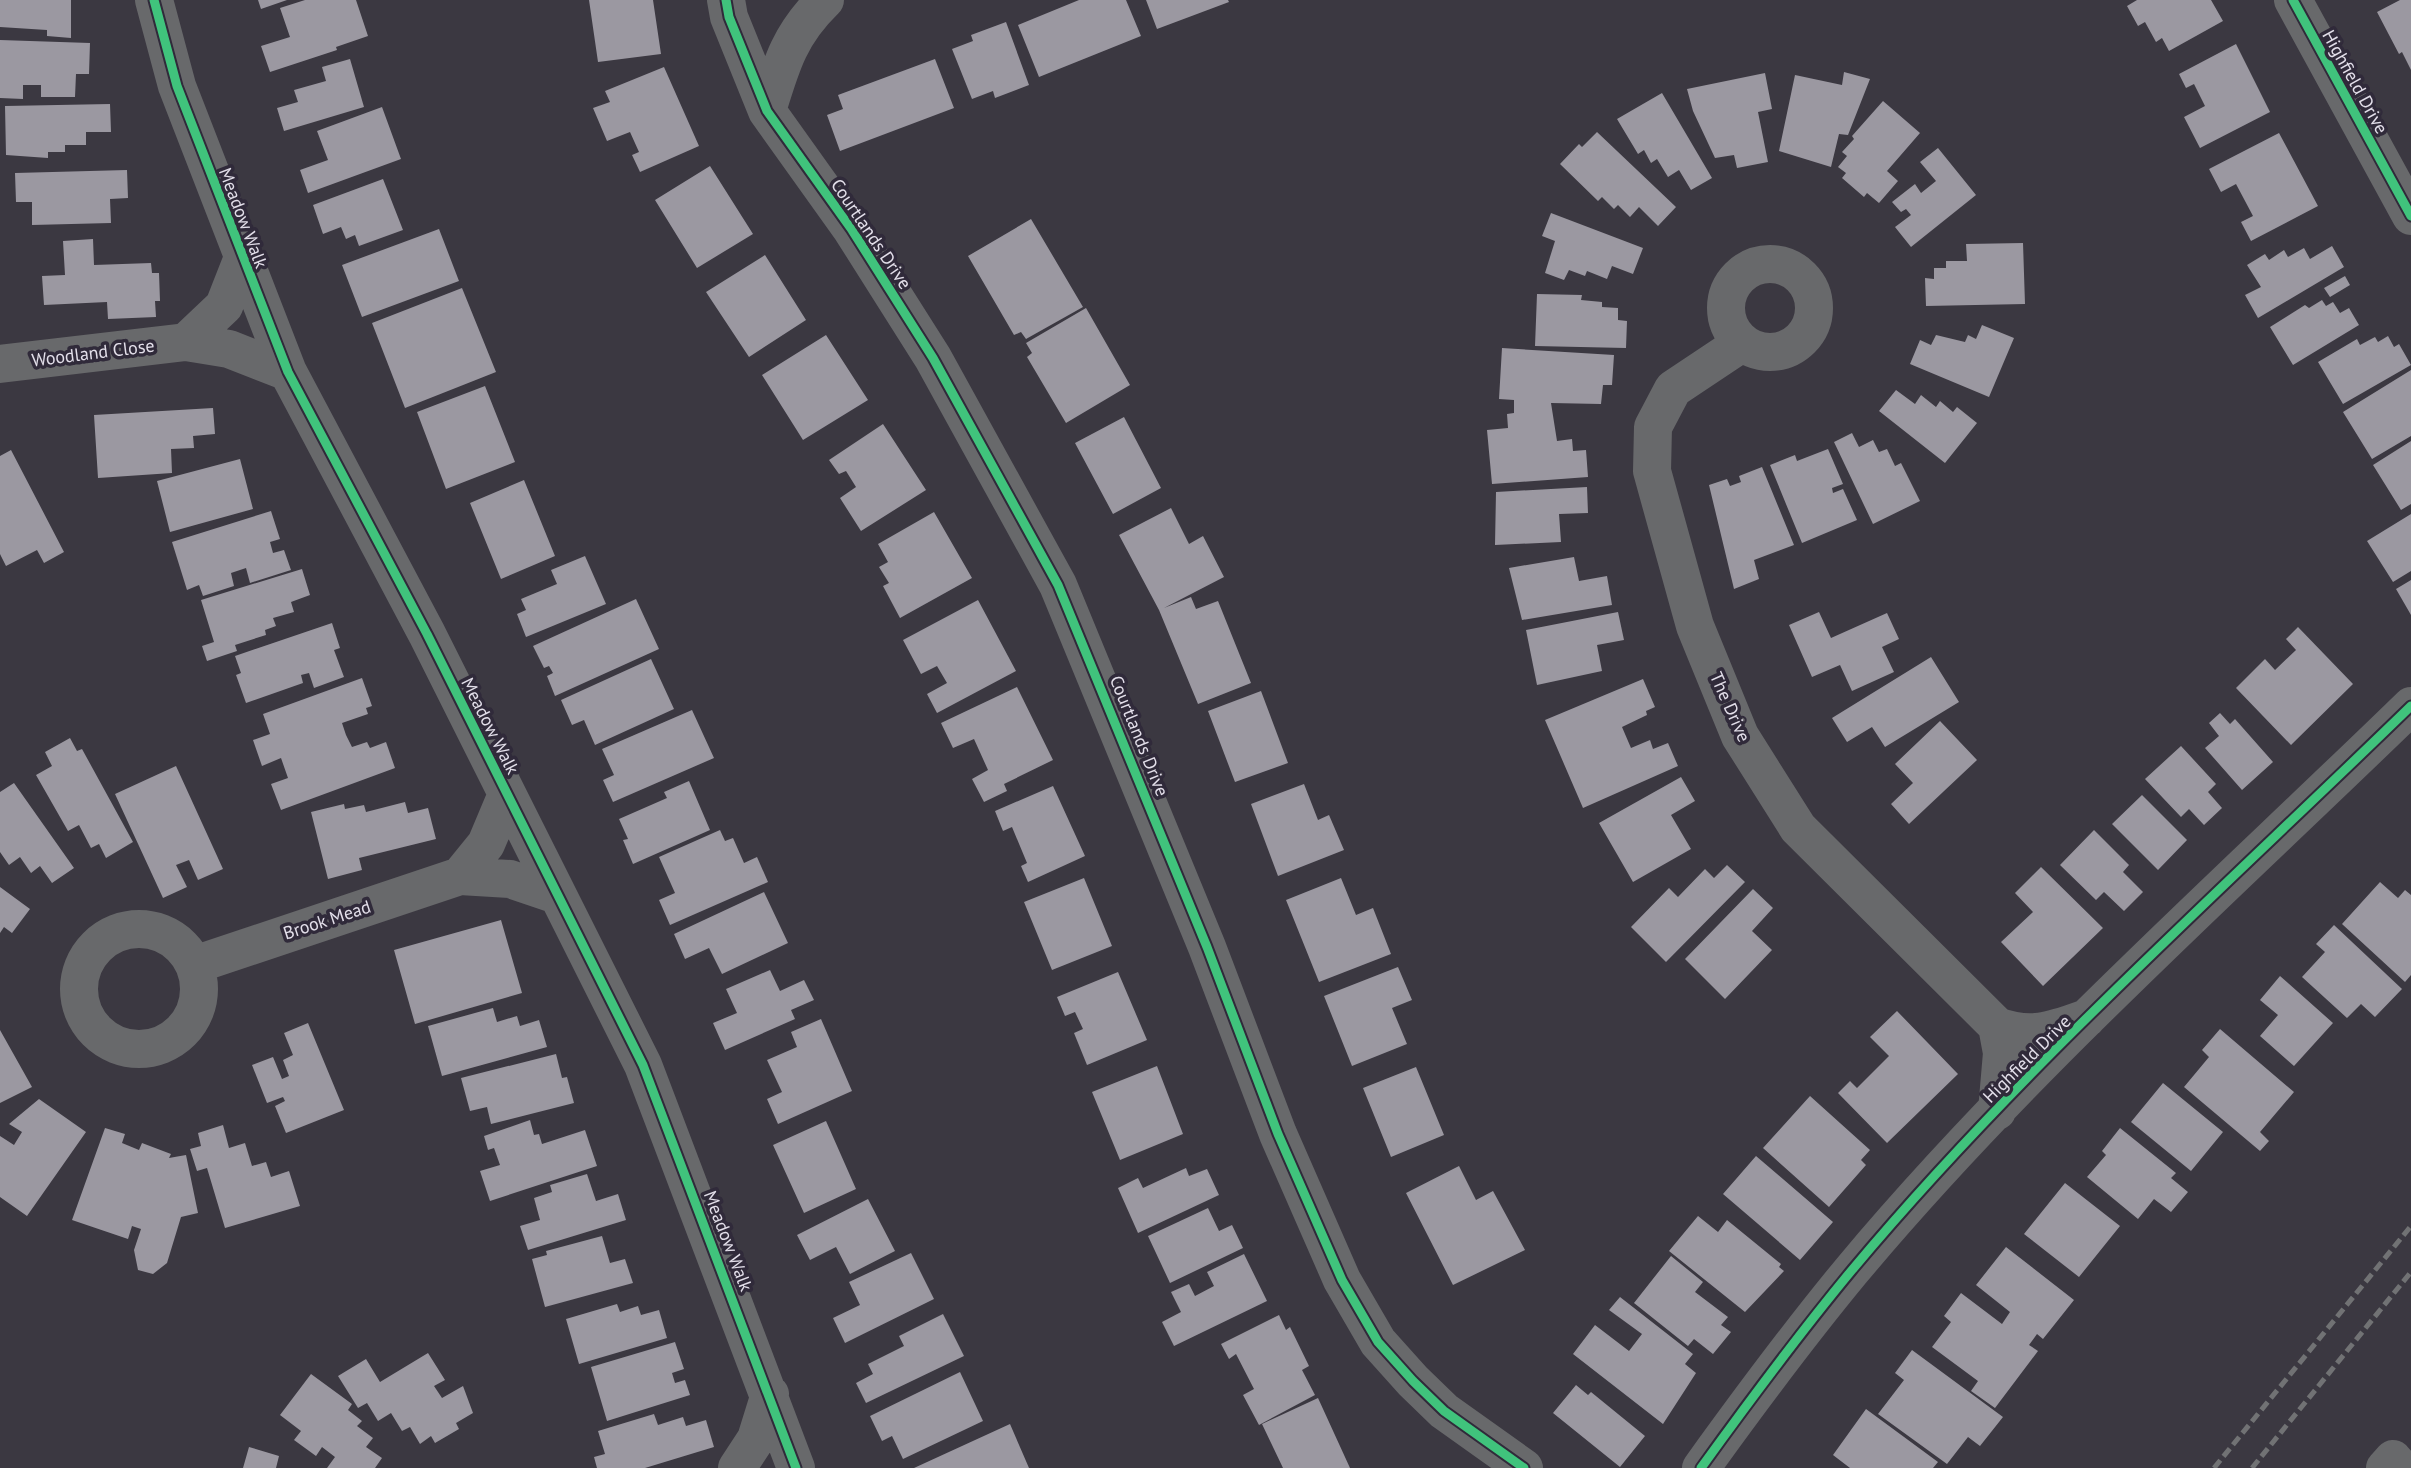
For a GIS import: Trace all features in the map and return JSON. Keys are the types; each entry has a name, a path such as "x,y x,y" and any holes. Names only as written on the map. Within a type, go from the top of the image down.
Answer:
{"street":[{"name":"Meadow Walk","path":"154,0 177,86 242,260 288,372 507,794 643,1065 771,1394 796,1468"},
{"name":"Courtlands Drive","path":"726,0 729,17 767,111 852,230 933,358 1058,585 1202,934 1278,1134 1342,1280 1378,1342 1413,1381 1444,1411 1524,1468"},
{"path":"767,111 783,56 803,21 825,0"},
{"name":"Highfield Drive","path":"2293,0 2411,216"},
{"path":"186,342 224,306 242,260"},
{"name":"Woodland Close","path":"0,364 186,342 229,349 288,372"},
{"name":"The Drive","path":"1742,343 1673,390 1653,427 1652,471 1695,626 1740,736 1798,828 1997,1026"},
{"name":"Highfield Drive","path":"1701,1468 1780,1358 1854,1268 1997,1111 2411,706"},
{"path":"460,876 486,844 507,794"},
{"name":"Brook Mead","path":"194,965 460,876 510,879 557,895"},
{"path":"1997,1026 2019,1034 2056,1029 2091,1017"},
{"path":"1997,1026 2002,1053 1997,1111"},
{"path":"737,1468 756,1439 771,1394"}],"building":[{"path":"0,0 71,0 71,38 47,36 47,30 0,27"},
{"path":"258,0 287,0 261,9"},
{"path":"305,0 356,0 368,36 336,47 337,50 270,72 261,46 290,37 280,8"},
{"path":"589,0 653,0 661,54 598,62"},
{"path":"1079,0 1126,0 1141,36 1039,77 1018,25"},
{"path":"1146,0 1228,0 1229,2 1157,29"},
{"path":"2137,0 2211,0 2223,21 2169,51 2162,38 2156,42 2145,22 2138,26 2127,6"},
{"path":"2400,0 2411,0 2411,70 2402,52 2399,54 2377,12"},
{"path":"1006,22 1029,85 995,98 993,91 972,99 952,49 973,41 971,35"},
{"path":"0,40 90,43 89,74 76,74 75,97 41,97 41,85 23,85 23,99 0,98"},
{"path":"2236,44 2270,112 2200,148 2184,117 2205,106 2194,84 2186,88 2179,74"},
{"path":"350,59 364,107 284,131 277,108 298,102 294,90 326,81 322,67"},
{"path":"935,59 954,108 840,151 827,115 843,109 838,95"},
{"path":"664,67 699,146 640,172 632,155 639,152 630,132 607,141 593,108 610,102 605,91"},
{"path":"1844,72 1870,79 1848,135 1839,134 1831,167 1779,151 1795,75 1842,85"},
{"path":"1765,73 1772,109 1758,112 1768,162 1737,168 1734,155 1715,158 1693,111 1687,89"},
{"path":"1662,93 1712,178 1691,190 1679,170 1668,177 1657,159 1651,163 1644,150 1638,154 1617,119"},
{"path":"1883,101 1920,133 1887,171 1898,181 1879,203 1867,193 1864,197 1842,178 1846,173 1838,167 1847,156 1842,152 1854,139 1852,136"},
{"path":"110,104 111,132 86,132 86,145 65,145 65,152 48,152 48,158 6,155 5,106"},
{"path":"382,107 401,159 308,193 300,170 328,160 317,131"},
{"path":"1597,132 1676,207 1658,226 1639,207 1630,217 1618,205 1614,209 1602,197 1598,201 1560,164 1579,144 1582,147"},
{"path":"2279,133 2318,206 2251,241 2241,222 2253,216 2236,184 2221,192 2209,169"},
{"path":"1938,148 1976,195 1911,247 1895,227 1911,215 1906,209 1901,212 1892,202 1915,184 1921,193 1936,181 1920,162"},
{"path":"710,166 753,234 697,268 655,200"},
{"path":"127,170 128,198 110,199 111,223 32,225 32,202 16,202 15,173"},
{"path":"383,179 403,230 359,246 355,235 346,239 341,227 323,234 313,205"},
{"path":"1551,213 1643,248 1633,274 1612,266 1607,279 1587,271 1585,276 1569,270 1564,280 1545,273 1555,241 1542,236"},
{"path":"1031,219 1083,307 1026,339 1021,332 1014,335 968,256"},
{"path":"439,229 459,281 362,317 342,265"},
{"path":"93,239 94,265 151,263 152,273 159,273 160,301 155,301 156,317 108,319 107,302 44,305 42,276 65,275 63,241"},
{"path":"2023,243 2025,304 1926,306 1925,278 1934,279 1934,268 1946,268 1946,261 1967,261 1966,244"},
{"path":"2332,246 2344,267 2258,318 2245,295 2261,287 2247,265 2265,254 2269,260 2284,250 2288,257 2304,248 2310,259"},
{"path":"765,255 806,320 749,357 706,292"},
{"path":"2345,276 2350,285 2330,297 2324,288"},
{"path":"462,288 496,372 405,408 372,323"},
{"path":"1537,294 1582,295 1581,300 1602,302 1602,307 1618,308 1618,320 1627,321 1626,348 1535,346"},
{"path":"2322,300 2326,306 2333,302 2340,313 2349,308 2359,325 2293,365 2270,327 2305,305 2309,308"},
{"path":"1086,308 1130,385 1066,423 1027,357 1032,353 1026,343"},
{"path":"1982,325 2014,338 1989,397 1910,364 1920,340 1931,345 1936,335 1965,342 1968,335 1976,339"},
{"path":"826,335 868,400 803,440 762,375"},
{"path":"2388,336 2394,347 2399,344 2411,365 2343,404 2318,362 2357,339 2360,345 2375,337 2378,342"},
{"path":"1502,348 1614,355 1612,385 1603,385 1601,404 1551,403 1557,441 1572,439 1573,451 1586,450 1588,477 1492,484 1487,430 1508,428 1507,414 1514,413 1514,400 1499,399"},
{"path":"2411,370 2411,436 2372,459 2343,412"},
{"path":"485,386 515,462 446,489 417,412"},
{"path":"1896,390 1915,404 1921,395 1936,407 1940,401 1953,412 1957,407 1977,423 1945,463 1879,411"},
{"path":"213,408 215,434 193,436 194,448 171,449 172,473 98,478 94,415"},
{"path":"1124,417 1161,488 1113,514 1075,443"},
{"path":"883,424 926,490 861,531 840,498 856,487 846,471 839,474 829,460"},
{"path":"1852,433 1859,447 1873,440 1879,452 1887,449 1895,466 1901,463 1920,501 1873,524 1834,442"},
{"path":"2411,441 2411,504 2401,510 2373,465"},
{"path":"1828,449 1843,484 1832,488 1833,493 1843,489 1857,520 1802,543 1770,465 1795,455 1797,461"},
{"path":"11,450 64,552 44,563 37,550 6,566 0,554 0,456"},
{"path":"240,459 253,509 170,532 157,481"},
{"path":"1762,467 1794,545 1754,560 1759,579 1734,589 1709,485 1727,479 1730,486 1741,482 1739,476"},
{"path":"524,480 555,556 501,579 470,503"},
{"path":"1587,487 1588,513 1559,514 1561,542 1495,545 1496,492"},
{"path":"1171,508 1189,544 1203,536 1224,577 1164,608 1191,597 1196,609 1218,601 1251,683 1198,704 1159,610 1119,535"},
{"path":"271,511 280,539 270,542 273,553 284,550 291,570 250,583 246,568 231,573 234,586 203,596 199,585 187,590 172,542"},
{"path":"934,512 972,578 900,618 883,586 889,583 879,567 888,562 878,544"},
{"path":"2411,514 2411,571 2393,582 2367,541"},
{"path":"585,556 606,604 526,637 517,614 526,610 521,599 557,584 551,570"},
{"path":"1574,557 1579,581 1607,576 1612,605 1522,620 1509,568"},
{"path":"302,569 310,595 291,602 294,612 273,618 276,626 265,630 266,635 235,645 237,651 207,661 202,646 214,642 201,600"},
{"path":"2411,580 2411,615 2396,589"},
{"path":"636,599 659,649 555,696 547,676 553,673 549,666 544,668 533,646"},
{"path":"978,600 1016,671 937,713 927,694 947,683 937,666 921,674 903,640"},
{"path":"1618,612 1624,640 1597,645 1602,671 1537,685 1526,630"},
{"path":"1819,612 1831,638 1887,613 1899,639 1882,647 1894,672 1852,691 1840,665 1812,677 1789,625"},
{"path":"332,623 340,648 334,650 344,677 314,688 309,673 301,675 303,683 246,703 236,675 241,673 235,656"},
{"path":"2298,627 2353,684 2291,745 2236,688 2265,659 2275,670 2296,650 2286,639"},
{"path":"1931,657 1959,702 1885,747 1872,727 1847,742 1832,718"},
{"path":"651,659 674,709 595,745 584,720 572,725 561,700"},
{"path":"362,678 372,706 366,708 368,714 342,723 346,735 352,747 367,742 370,748 386,742 395,768 281,810 271,784 288,778 281,758 262,766 253,740 270,734 263,714"},
{"path":"1643,679 1655,707 1646,711 1647,715 1622,727 1631,748 1650,740 1653,749 1668,743 1678,766 1583,808 1545,720"},
{"path":"1017,687 1053,760 1004,784 1007,791 984,802 972,779 988,770 974,739 953,748 941,723"},
{"path":"1261,691 1288,763 1235,782 1208,711"},
{"path":"692,710 714,758 613,802 603,780 614,775 602,749"},
{"path":"2220,713 2230,724 2235,719 2273,762 2242,790 2205,748 2219,736 2209,723"},
{"path":"1940,721 1977,760 1909,824 1891,804 1913,783 1895,764"},
{"path":"70,738 77,751 82,749 133,842 106,858 99,844 91,848 79,825 68,831 36,775 52,766 45,752"},
{"path":"2181,746 2216,784 2208,792 2222,808 2204,825 2189,809 2181,817 2145,779"},
{"path":"176,766 223,869 198,880 189,860 176,865 187,887 163,898 115,794"},
{"path":"1681,777 1695,801 1671,815 1691,849 1633,882 1599,823"},
{"path":"689,781 710,830 633,864 623,840 628,839 619,819 667,798 664,792"},
{"path":"14,783 74,868 52,883 40,866 31,873 20,857 9,865 0,852 0,792"},
{"path":"1304,784 1318,820 1329,815 1344,850 1278,876 1251,804"},
{"path":"1053,786 1085,856 1028,882 1021,866 1027,863 1012,827 1003,831 995,811"},
{"path":"2142,795 2187,840 2158,870 2112,824"},
{"path":"405,802 408,813 428,808 436,839 359,858 362,870 328,879 311,812 344,804 345,809 364,805 366,812"},
{"path":"720,830 725,841 733,838 744,863 757,857 768,882 670,925 659,900 675,893 659,857"},
{"path":"2094,830 2129,865 2123,872 2143,892 2124,911 2104,892 2096,900 2060,865"},
{"path":"1727,865 1745,882 1666,962 1631,927 1669,888 1678,897 1705,869 1714,878"},
{"path":"2041,867 2103,928 2043,986 2001,942 2033,912 2015,893"},
{"path":"1084,878 1112,946 1052,970 1024,902"},
{"path":"1341,878 1356,915 1373,908 1391,954 1319,982 1286,900"},
{"path":"2380,882 2398,898 2405,890 2411,895 2411,975 2405,982 2342,924"},
{"path":"0,887 30,909 12,933 4,927 0,933"},
{"path":"1753,889 1773,908 1752,931 1772,950 1725,999 1685,959"},
{"path":"764,892 788,943 722,974 709,948 685,959 674,934"},
{"path":"501,920 522,993 415,1024 394,950"},
{"path":"2334,925 2402,989 2375,1017 2361,1004 2347,1018 2302,977 2325,952 2316,944"},
{"path":"1398,967 1412,1000 1392,1008 1407,1044 1352,1066 1324,996"},
{"path":"770,970 780,991 804,980 814,1000 791,1010 795,1019 725,1050 713,1023 737,1013 726,989"},
{"path":"1118,972 1147,1040 1087,1065 1074,1033 1083,1029 1075,1012 1065,1016 1057,997"},
{"path":"2280,976 2333,1023 2294,1066 2260,1036 2278,1015 2260,1000"},
{"path":"493,1008 497,1022 517,1016 520,1026 539,1020 547,1047 442,1076 428,1026"},
{"path":"1897,1011 1958,1074 1887,1143 1838,1093 1850,1081 1857,1088 1889,1056 1870,1037"},
{"path":"821,1019 852,1091 778,1124 767,1099 782,1092 767,1060 797,1047 791,1032"},
{"path":"308,1023 344,1110 286,1133 275,1106 285,1101 283,1097 267,1103 252,1065 273,1057 282,1079 289,1076 283,1060 293,1055 284,1033"},
{"path":"2220,1029 2294,1092 2260,1132 2269,1141 2260,1151 2184,1087 2209,1057 2202,1050"},
{"path":"0,1030 32,1087 0,1103"},
{"path":"556,1054 562,1078 567,1077 574,1103 491,1124 487,1107 470,1111 461,1078"},
{"path":"1157,1066 1183,1134 1120,1160 1092,1092"},
{"path":"1416,1067 1444,1135 1391,1157 1363,1088"},
{"path":"2163,1083 2223,1132 2191,1171 2131,1122"},
{"path":"1810,1096 1870,1150 1861,1160 1866,1165 1829,1207 1763,1148"},
{"path":"39,1099 86,1132 27,1216 0,1197 0,1136 14,1145 22,1132 9,1124"},
{"path":"530,1120 534,1135 539,1134 542,1144 585,1130 597,1166 490,1201 480,1171 500,1165 494,1148 488,1150 484,1136"},
{"path":"826,1121 856,1189 804,1213 773,1145"},
{"path":"223,1125 229,1148 245,1143 252,1166 266,1162 271,1177 289,1171 300,1206 225,1228 207,1168 197,1171 190,1149 201,1146 198,1133"},
{"path":"105,1128 125,1134 122,1143 139,1150 142,1143 171,1154 169,1158 186,1155 198,1213 181,1217 167,1263 153,1274 138,1270 134,1250 141,1229 132,1226 128,1239 72,1220"},
{"path":"2120,1128 2176,1173 2171,1178 2188,1192 2171,1212 2154,1199 2138,1219 2087,1177 2106,1155 2102,1151"},
{"path":"1756,1156 1833,1222 1800,1260 1723,1194"},
{"path":"1459,1166 1476,1200 1493,1191 1525,1250 1453,1285 1406,1193"},
{"path":"1186,1168 1189,1176 1207,1169 1219,1195 1138,1233 1118,1188 1138,1178 1143,1188"},
{"path":"587,1174 596,1201 618,1194 626,1220 528,1250 520,1226 540,1220 534,1198 552,1192 550,1185"},
{"path":"2065,1183 2120,1226 2079,1277 2024,1234"},
{"path":"868,1199 895,1251 850,1274 836,1247 810,1260 797,1235"},
{"path":"1208,1208 1219,1231 1232,1225 1243,1248 1170,1283 1148,1236"},
{"path":"1698,1216 1718,1232 1727,1220 1781,1264 1779,1267 1784,1271 1745,1312 1669,1251"},
{"path":"602,1236 610,1263 625,1259 633,1283 545,1307 532,1259 547,1255 546,1251"},
{"path":"2006,1247 2074,1300 2043,1339 2037,1334 2029,1345 2038,1351 1995,1408 1971,1391 1978,1381 1932,1347 1951,1322 1944,1316 1961,1293 2002,1324 2010,1312 1976,1285"},
{"path":"911,1253 934,1299 845,1343 833,1318 860,1305 849,1282"},
{"path":"1244,1254 1267,1301 1174,1346 1162,1322 1181,1312 1171,1292 1189,1284 1195,1296 1214,1286 1207,1272"},
{"path":"1671,1256 1703,1282 1695,1292 1728,1317 1721,1325 1731,1332 1713,1354 1694,1339 1688,1346 1634,1303"},
{"path":"1620,1297 1693,1354 1685,1364 1696,1373 1663,1424 1573,1354 1595,1325 1629,1351 1642,1334 1609,1310"},
{"path":"617,1304 620,1312 638,1306 641,1315 659,1310 667,1338 579,1364 566,1319"},
{"path":"943,1314 964,1356 866,1403 856,1383 873,1374 868,1364 904,1346 899,1336"},
{"path":"1279,1315 1286,1330 1290,1327 1309,1366 1302,1370 1315,1395 1259,1425 1243,1395 1254,1389 1236,1354 1229,1359 1221,1344"},
{"path":"675,1342 684,1369 672,1373 675,1383 685,1380 690,1395 607,1421 591,1367"},
{"path":"1912,1350 2003,1417 1980,1446 1968,1437 1947,1464 1878,1414 1904,1380 1895,1373"},
{"path":"428,1353 445,1380 434,1386 442,1398 463,1386 473,1413 456,1423 459,1429 435,1443 431,1436 420,1444 410,1427 402,1431 391,1413 378,1421 367,1403 358,1408 338,1376 366,1359 380,1382"},
{"path":"960,1372 983,1421 903,1459 892,1436 882,1441 870,1416"},
{"path":"311,1374 352,1404 348,1410 362,1421 357,1426 373,1438 366,1447 382,1458 375,1468 327,1468 335,1457 322,1447 316,1456 294,1440 301,1431 280,1415"},
{"path":"1576,1385 1588,1395 1591,1392 1645,1436 1620,1467 1553,1413"},
{"path":"1318,1398 1350,1468 1283,1468 1262,1424"},
{"path":"1866,1409 1938,1462 1933,1468 1850,1468 1833,1455"},
{"path":"654,1414 658,1425 683,1417 686,1426 706,1420 714,1447 645,1468 597,1468 594,1457 605,1454 598,1431"},
{"path":"1010,1424 1029,1468 914,1468"},
{"path":"249,1447 279,1456 276,1468 243,1468"}],"railway":[{"path":"2214,1468 2411,1226"},
{"path":"2252,1468 2411,1272"}],"cycle path":[{"path":"154,0 177,86 288,372 427,634 643,1065 796,1468"},
{"path":"726,0 729,17 767,111 852,230 933,358 1058,585 1207,947 1278,1134 1342,1280 1378,1342 1413,1381 1444,1411 1524,1468"},
{"path":"2293,0 2411,216"},
{"path":"1701,1468 1852,1270 1984,1123 2124,981 2411,706"}]}
